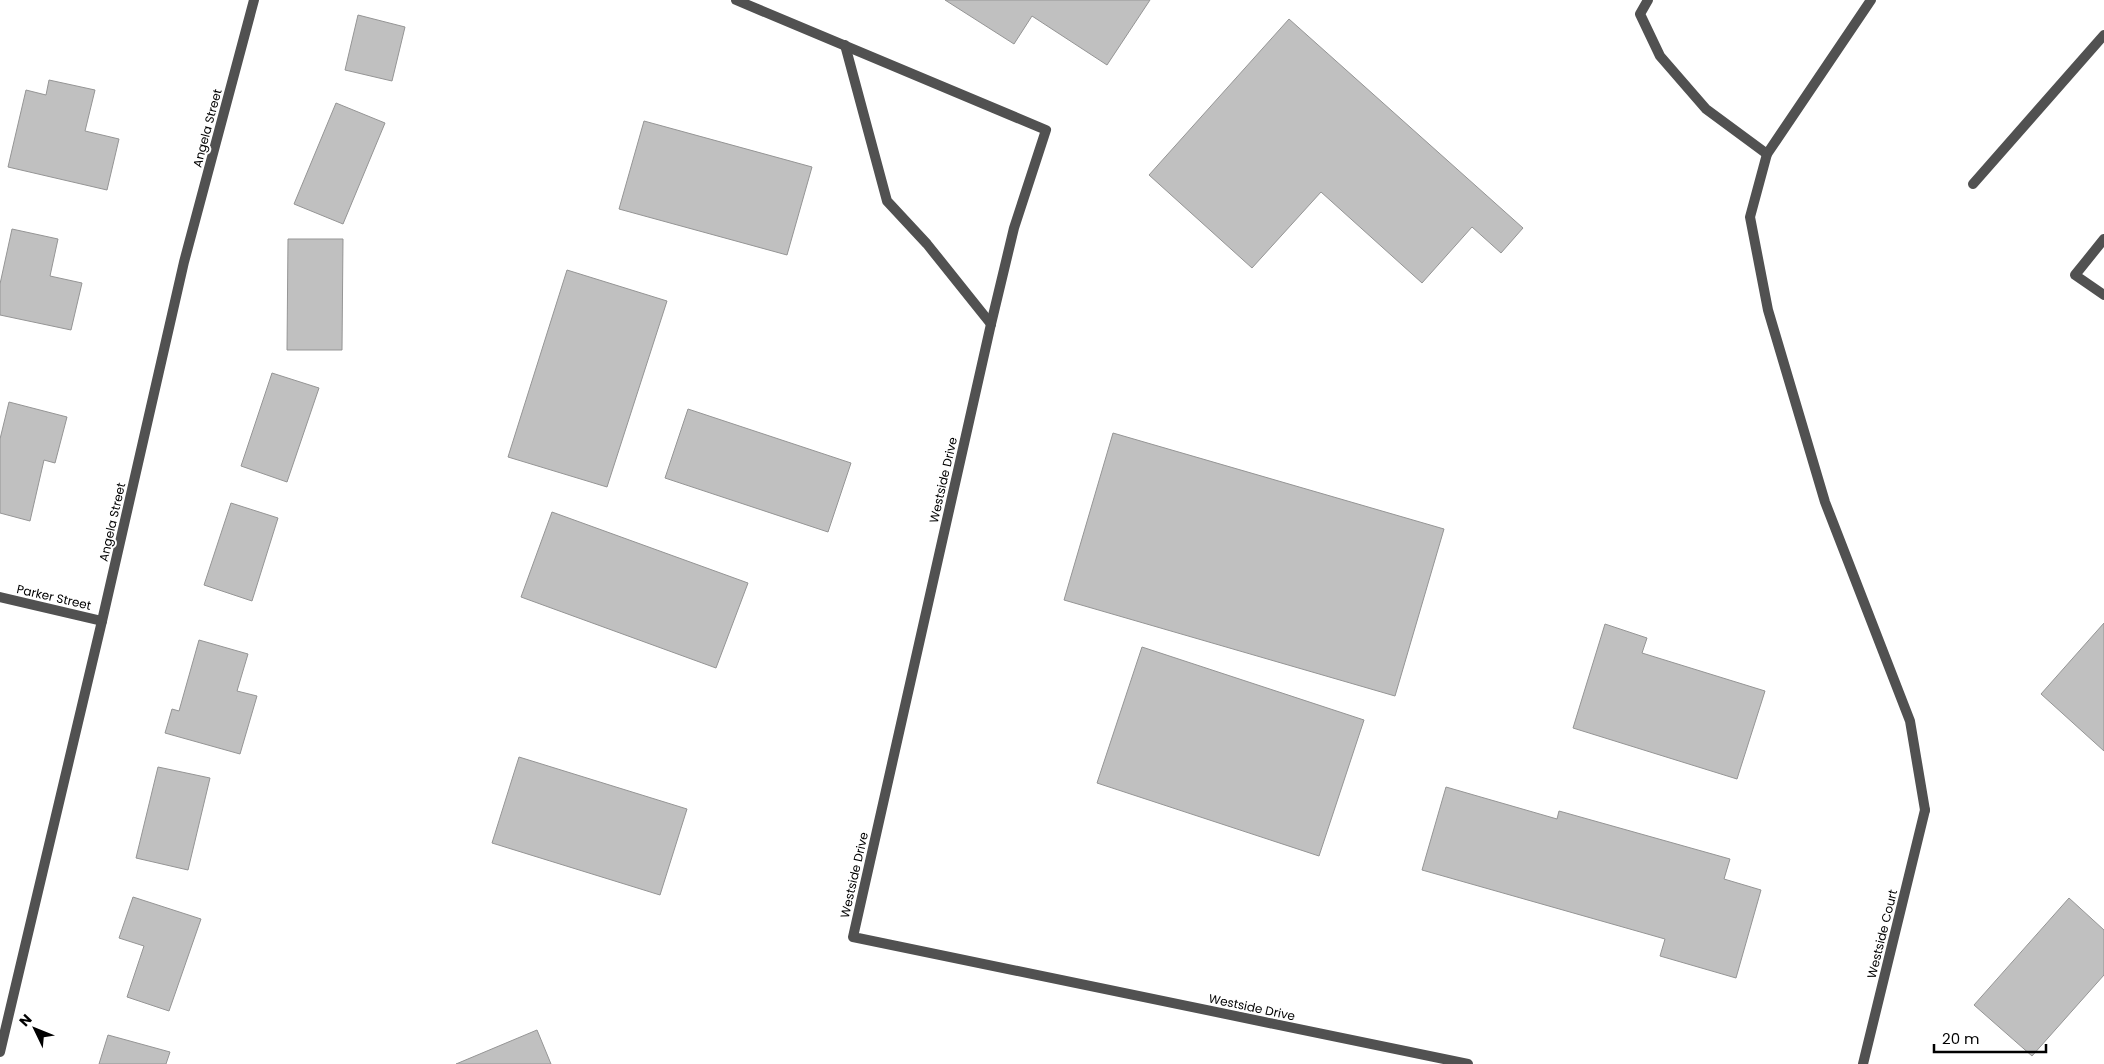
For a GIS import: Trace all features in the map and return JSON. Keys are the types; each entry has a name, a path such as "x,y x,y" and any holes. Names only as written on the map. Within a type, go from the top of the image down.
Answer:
{"street":[{"name":"Angela Street","path":"0,1052 102,621 184,262 254,0"},
{"path":"736,0 1046,130 1014,228 991,324"},
{"path":"1648,0 1640,14 1660,56 1706,109 1767,154 1871,0"},
{"path":"1973,184 2104,35"},
{"path":"845,45 887,201 927,244 991,324"},
{"name":"Westside Court","path":"1767,154 1750,218 1768,310 1825,502 1910,721 1925,810 1862,1064"},
{"path":"2104,239 2075,275 2104,295"},
{"name":"Westside Drive","path":"991,324 853,936 1468,1064"},
{"name":"Parker Street","path":"0,597 102,621"}],"building":[{"path":"945,0 1150,0 1107,65 1032,16 1014,44"},
{"path":"358,15 405,27 392,81 345,70"},
{"path":"1289,19 1523,228 1501,253 1472,227 1422,283 1321,192 1252,268 1149,175"},
{"path":"49,80 95,90 85,131 119,139 107,190 8,167 26,90 46,95"},
{"path":"336,103 385,123 343,224 294,204"},
{"path":"644,121 812,167 787,255 619,209"},
{"path":"12,229 58,239 50,276 82,283 71,330 0,315 0,284"},
{"path":"288,239 343,239 342,350 287,350"},
{"path":"567,270 667,301 607,487 508,457"},
{"path":"272,373 319,388 287,482 241,466"},
{"path":"9,402 67,417 55,463 44,460 30,521 0,513 0,439"},
{"path":"688,409 851,463 828,532 665,478"},
{"path":"1113,433 1444,529 1395,696 1064,600"},
{"path":"231,503 278,518 252,601 204,585"},
{"path":"552,512 748,583 716,668 521,597"},
{"path":"2104,623 2104,751 2041,694"},
{"path":"1605,624 1647,638 1642,653 1765,691 1737,779 1573,728"},
{"path":"199,640 248,654 237,691 257,696 240,754 165,733 172,709 179,711"},
{"path":"1142,647 1364,720 1319,856 1097,783"},
{"path":"519,757 687,809 660,895 492,843"},
{"path":"158,767 210,778 188,870 136,858"},
{"path":"1446,787 1557,819 1559,811 1730,859 1724,879 1761,890 1736,978 1660,956 1665,939 1422,870"},
{"path":"133,897 201,919 169,1011 127,997 144,946 119,938"},
{"path":"2069,898 2104,930 2104,975 2032,1056 1974,1005"},
{"path":"537,1030 551,1064 456,1064"},
{"path":"108,1035 170,1052 166,1064 99,1064"}]}
